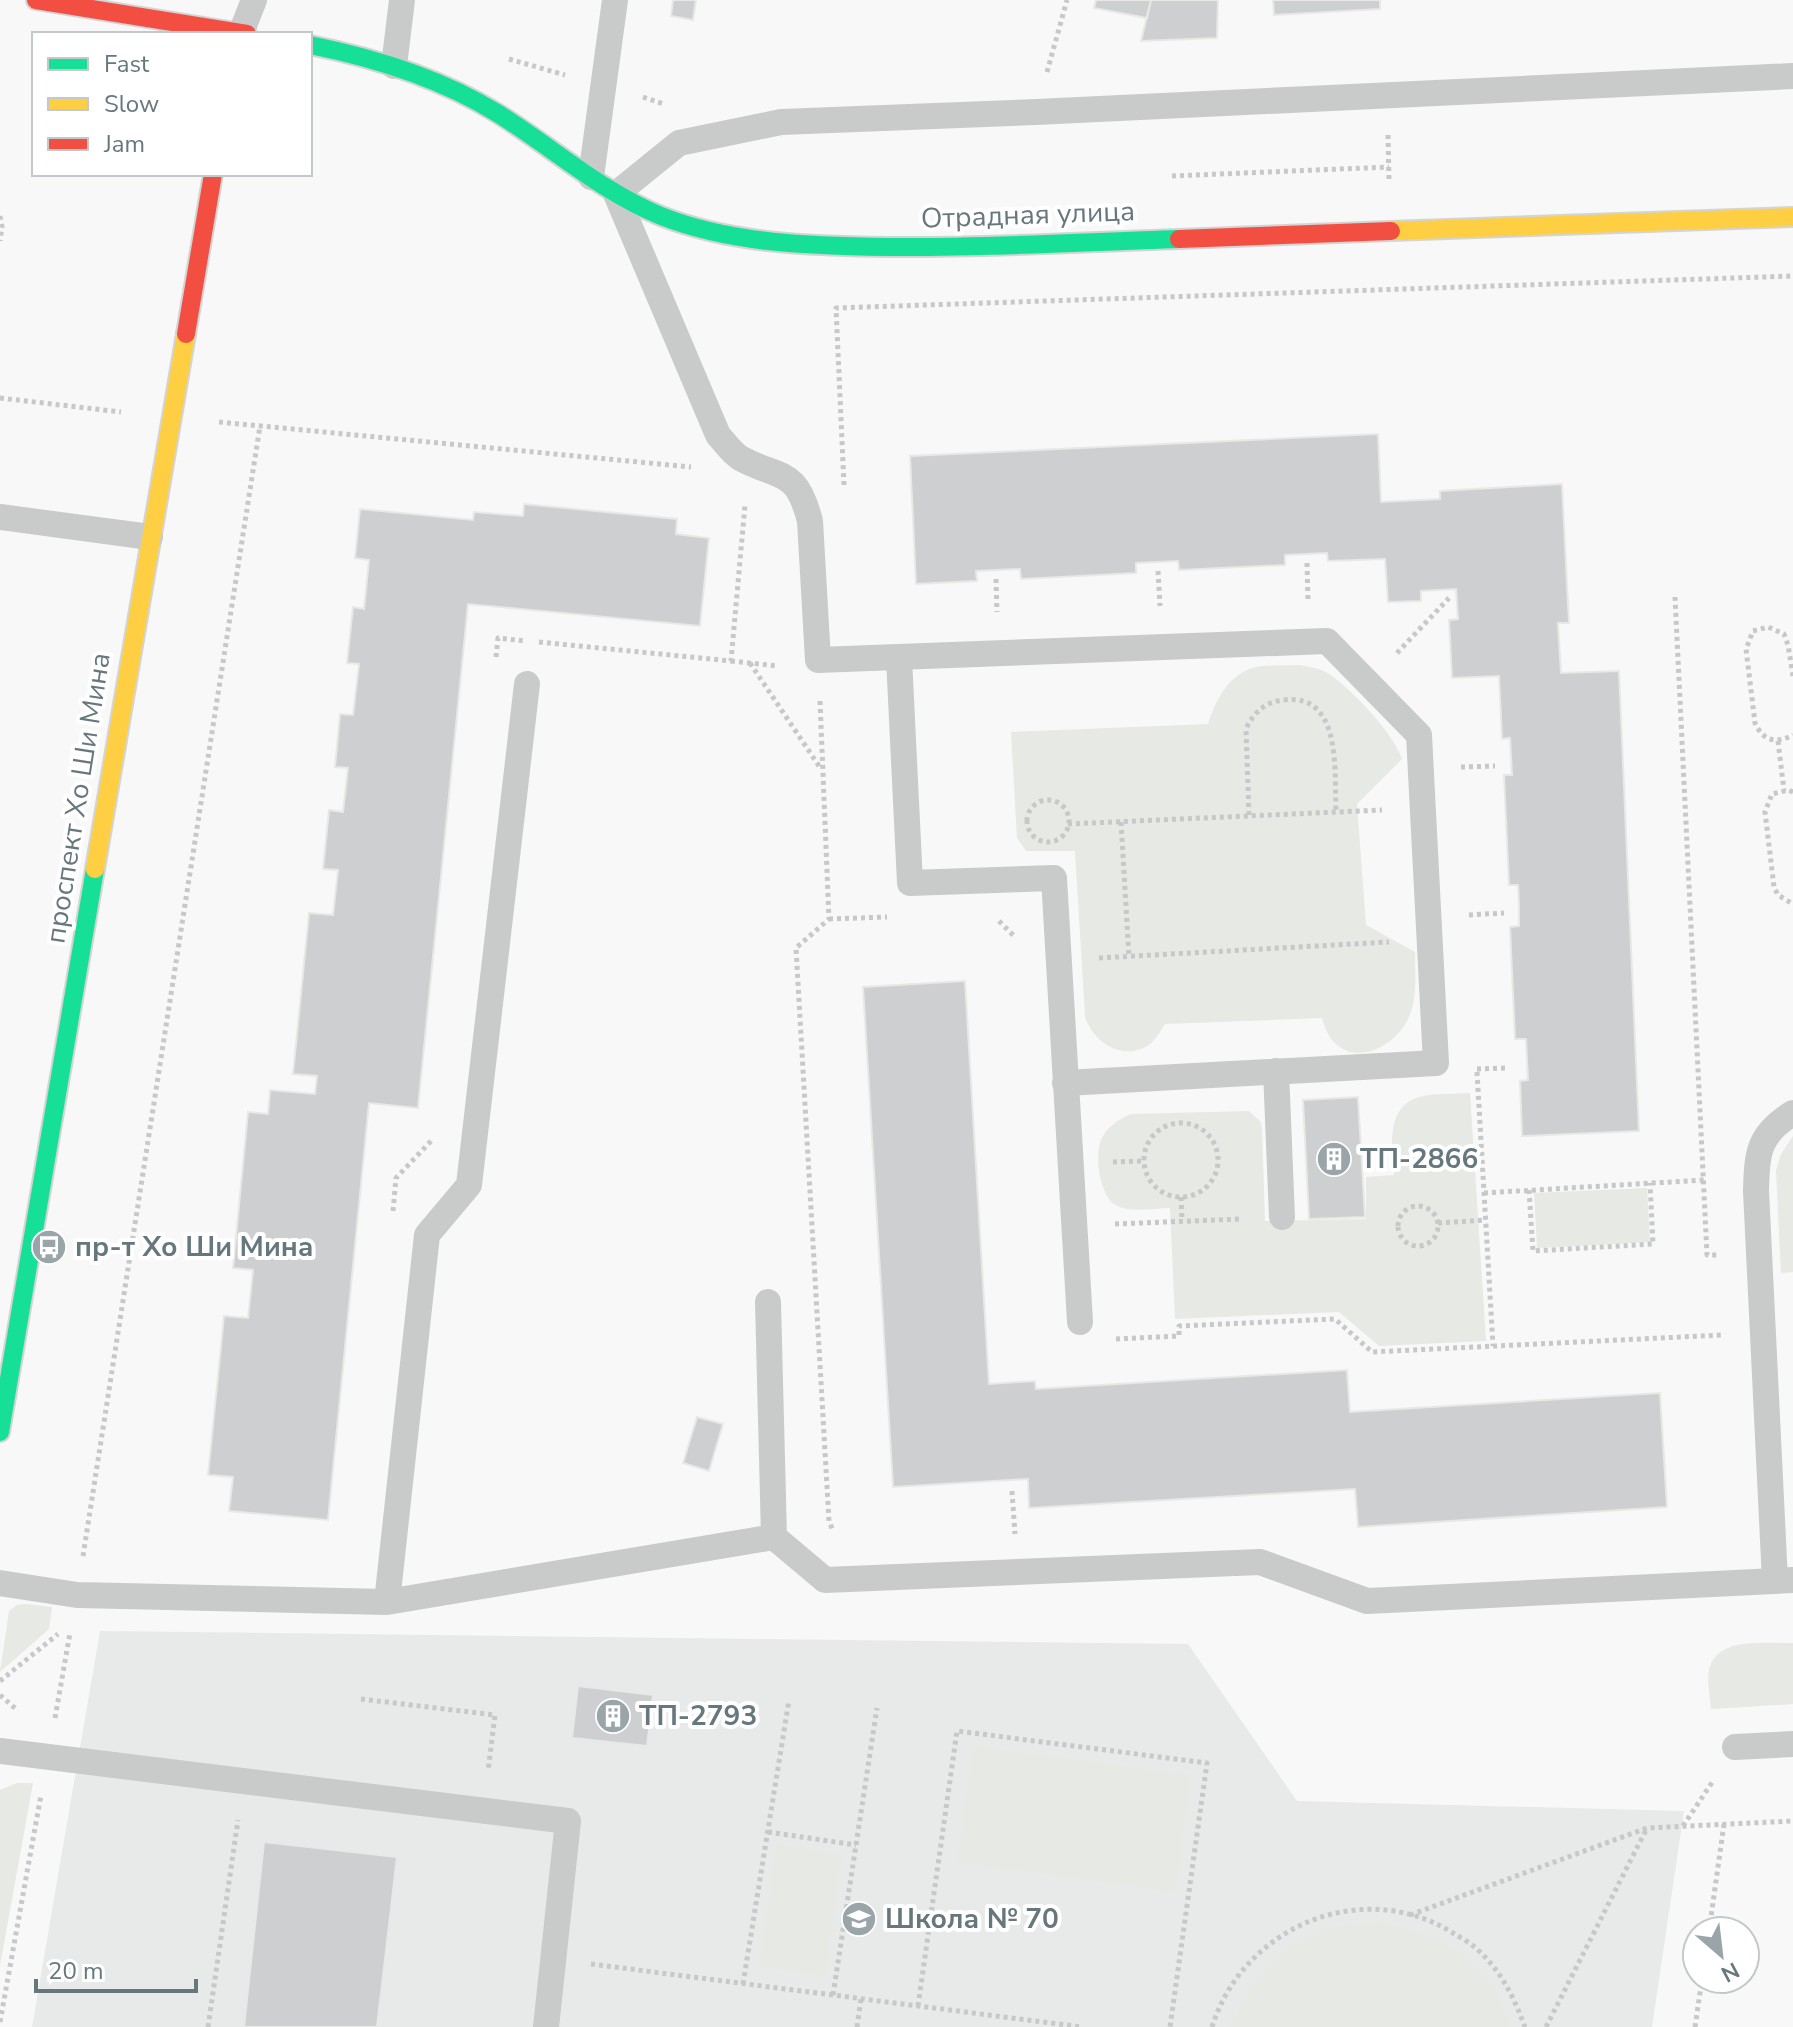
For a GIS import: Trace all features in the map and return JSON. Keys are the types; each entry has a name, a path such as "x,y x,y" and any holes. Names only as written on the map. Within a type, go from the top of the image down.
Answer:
{"street":[{"path":"36,0 232,32"},
{"name":"Отрадная улица","path":"312,45 394,66 472,99 616,194 663,217 729,234 826,246 942,247 1793,217"},
{"name":"проспект Хо Ши Мина","path":"0,1432 213,176"}],"lane":[{"path":"245,32 254,0"},
{"path":"394,66 402,0"},
{"path":"591,177 615,0"},
{"path":"1065,1083 1436,1063 1419,735 1327,641 818,660 810,521 805,502 788,477 738,457 718,435 616,194 679,143 781,122 1793,76"},
{"path":"0,517 150,537"},
{"path":"899,658 910,883 1054,878 1080,1322"},
{"path":"387,1602 427,1235 469,1185 527,684"},
{"path":"1276,1071 1282,1217"},
{"path":"768,1302 774,1537 825,1580 1260,1562 1367,1601 1784,1580 1763,1332 1756,1191 1757,1158 1764,1138 1777,1122 1793,1113"},
{"path":"0,1583 77,1595 387,1602 774,1537"},
{"path":"1735,1747 1793,1744"},
{"path":"0,1751 568,1821 546,2027"}],"path":[{"path":"1036,112 1067,0"},
{"path":"501,57 677,108"},
{"path":"1172,176 1389,167"},
{"path":"0,216 0,241"},
{"path":"845,495 836,308 1793,276"},
{"path":"77,1595 260,426"},
{"path":"1307,563 1308,604"},
{"path":"1158,571 1160,610"},
{"path":"996,579 998,616"},
{"path":"1675,597 1707,1255 1732,1254"},
{"path":"1390,659 1449,598"},
{"path":"1793,676 1784,634 1768,627 1753,631 1746,649 1755,723 1766,738 1778,741 1793,735"},
{"path":"818,660 829,919"},
{"path":"750,663 823,772"},
{"path":"1249,815 1246,729 1251,717 1262,707 1274,701 1292,699 1305,701 1317,708 1326,720 1331,737 1336,812"},
{"path":"1778,741 1784,791"},
{"path":"1459,754 1461,782"},
{"path":"1460,767 1495,766"},
{"path":"1793,792 1772,794 1765,812 1774,887 1778,895 1793,904"},
{"path":"1041,801 1055,802 1066,811 1068,824 1062,837 1043,841 1032,835 1027,822 1030,809 1041,801"},
{"path":"1068,824 1422,807"},
{"path":"1121,821 1129,957"},
{"path":"1468,900 1469,930"},
{"path":"1468,915 1504,913"},
{"path":"992,916 1022,947"},
{"path":"835,1537 829,1521 796,948 829,919 888,917"},
{"path":"1058,960 1430,939"},
{"path":"1476,1054 1493,1346"},
{"path":"1477,1069 1506,1068"},
{"path":"1183,1123 1205,1132 1217,1153 1217,1165 1214,1177 1206,1187 1196,1194 1181,1197 1161,1191 1152,1184 1144,1161 1151,1138 1171,1124 1183,1123"},
{"path":"1484,1193 1704,1180"},
{"path":"1529,1190 1533,1251 1653,1244 1650,1183"},
{"path":"1181,1197 1182,1221"},
{"path":"1415,1206 1432,1212 1438,1223 1436,1236 1426,1244 1413,1245 1406,1242 1398,1224 1404,1212 1415,1206"},
{"path":"1074,1225 1282,1217"},
{"path":"1438,1223 1486,1220"},
{"path":"1109,1339 1179,1336 1179,1326 1335,1319 1372,1352 1763,1332"},
{"path":"1012,1491 1016,1545"},
{"path":"0,1681 72,1623 0,2022"},
{"path":"361,1699 495,1715 482,1812"},
{"path":"743,1984 789,1700"},
{"path":"833,1995 877,1708"},
{"path":"918,2006 957,1731 1207,1763 1170,2027"},
{"path":"1683,1826 1735,1747"},
{"path":"208,2027 244,1783"},
{"path":"1410,1915 1647,1828 1793,1821"},
{"path":"1711,1915 1724,1824"},
{"path":"1546,2027 1647,1828"},
{"path":"768,1832 856,1845"},
{"path":"1212,2027 1237,1975 1277,1936 1327,1914 1382,1908 1433,1921 1477,1949 1510,1988 1525,2027"},
{"path":"553,1959 1082,2027"},
{"path":"1695,2027 1700,1995"},
{"path":"857,2027 861,1999"}],"shaded area":[{"path":"1299,665 1326,672 1349,690 1381,725 1402,759 1357,804 1366,925 1415,952 1415,995 1408,1019 1387,1043 1377,1049 1356,1053 1336,1044 1322,1018 1165,1024 1150,1044 1140,1049 1130,1051 1110,1047 1094,1034 1085,1016 1075,851 1026,851 1017,838 1011,732 1208,724 1222,692 1241,673 1260,666"},
{"path":"1470,1093 1486,1341 1379,1346 1339,1312 1175,1319 1170,1208 1134,1210 1114,1204 1105,1191 1099,1172 1098,1153 1102,1138 1111,1126 1131,1114 1249,1111 1262,1127 1265,1221 1366,1219 1366,1177 1394,1175 1393,1130 1400,1110 1419,1097"},
{"path":"1793,1136 1793,1272 1781,1273 1776,1170 1781,1154"},
{"path":"1647,1188 1650,1242 1537,1248 1534,1193"},
{"path":"17,1605 52,1607 49,1629 0,1672 9,1611"},
{"name":"Школа № 70","path":"100,1631 1188,1644 1297,1801 1684,1811 1652,2027 32,2027"},
{"path":"1793,1643 1793,1704 1711,1709 1709,1670 1722,1651 1744,1644"},
{"path":"973,1746 1191,1775 1175,1892 957,1862"},
{"path":"17,1783 33,1783 0,1966 0,1790"},
{"path":"776,1845 842,1854 825,1976 759,1967"},
{"path":"1382,1923 1428,1934 1468,1959 1498,1995 1510,2027 1230,2027 1251,1987 1283,1951 1330,1927"}],"building":[{"path":"673,0 696,0 693,20 671,16"},
{"path":"1096,0 1151,0 1147,18 1094,8"},
{"path":"1151,0 1218,0 1217,38 1141,41"},
{"path":"1273,0 1380,0 1380,9 1274,15"},
{"path":"1378,434 1381,502 1440,499 1440,491 1562,484 1569,623 1558,623 1561,673 1619,671 1639,1131 1522,1136 1520,1081 1528,1080 1526,1039 1515,1039 1510,927 1519,926 1519,905 1518,885 1509,885 1504,775 1512,775 1510,738 1502,739 1499,676 1452,678 1449,620 1458,619 1456,589 1421,591 1421,601 1388,602 1385,559 1328,561 1327,553 1285,555 1285,565 1179,570 1178,561 1136,563 1136,573 1021,579 1020,569 976,571 977,581 916,584 910,456"},
{"path":"524,504 677,519 676,534 709,538 700,626 468,604 418,1108 369,1103 328,1520 229,1511 233,1477 208,1475 224,1316 248,1318 253,1270 233,1268 248,1112 268,1114 270,1090 315,1094 317,1076 293,1074 309,913 333,915 338,870 323,869 329,810 343,812 348,768 335,767 340,714 353,715 359,664 347,663 353,607 364,609 369,560 355,558 360,509 473,520 474,512 523,516"},
{"path":"965,981 989,1384 1035,1381 1036,1389 1347,1370 1350,1412 1660,1393 1667,1507 1358,1527 1355,1489 1029,1508 1028,1479 893,1487 863,987"},
{"name":"ТП-2866","path":"1358,1097 1365,1217 1309,1219 1303,1100"},
{"path":"697,1417 723,1424 709,1471 683,1463"},
{"name":"ТП-2793","path":"578,1686 653,1695 647,1746 572,1738"},
{"path":"264,1842 397,1857 377,2027 244,2027"}],"traffic: fast":[{"path":"312,45 383,63 453,89 497,113 617,194 661,216 716,233 773,242 888,247 1179,239"},
{"path":"0,1432 95,869"}],"traffic: slow":[{"path":"1391,231 1793,217"},
{"path":"95,869 186,334"}],"traffic: jam":[{"path":"36,0 235,32"},
{"path":"186,334 213,176"},
{"path":"1179,239 1391,231"}],"place":[{"name":"ТП-2866","path":"1334,1159"},
{"name":"пр-т Хо Ши Мина","path":"49,1247"},
{"name":"ТП-2793","path":"613,1716"},
{"name":"Школа № 70","path":"859,1919"}]}
